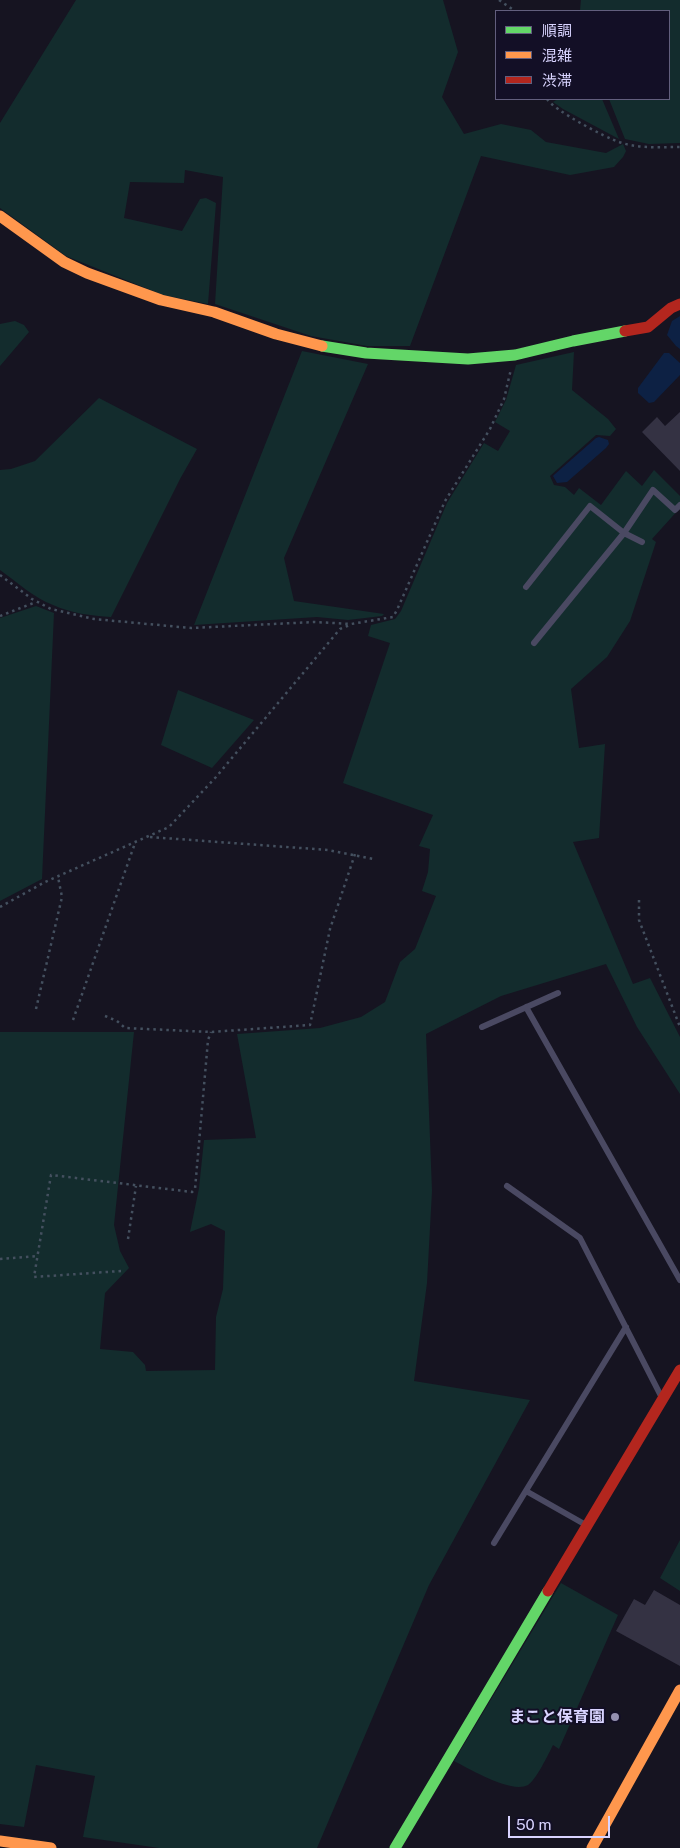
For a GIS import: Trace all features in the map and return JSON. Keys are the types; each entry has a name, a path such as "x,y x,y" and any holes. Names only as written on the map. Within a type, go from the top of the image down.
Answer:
{"street":[{"path":"0,216 64,262 87,273 161,300 214,312 276,334 318,345 366,353 468,359 515,355 574,341 648,327 680,304"},
{"path":"395,1848 680,1370"},
{"path":"592,1848 680,1690"},
{"path":"0,1841 51,1848"}],"lane":[{"path":"534,643 624,533 653,490 675,510 680,505"},
{"path":"526,587 590,506 624,533 642,542"},
{"path":"482,1026 558,993"},
{"path":"526,1007 680,1280"},
{"path":"507,1186 580,1238 662,1399"},
{"path":"494,1543 626,1328"},
{"path":"526,1491 587,1526"}],"path":[{"path":"499,0 514,10"},
{"path":"547,100 562,112 618,142 646,148 680,147"},
{"path":"0,575 37,602 51,609 94,619 191,628 315,622 351,624 393,616 445,501 490,429 504,399 515,355"},
{"path":"0,616 37,602"},
{"path":"0,907 45,882 169,826 216,777 340,630 351,624"},
{"path":"148,837 328,850 372,859"},
{"path":"73,1020 135,843"},
{"path":"105,1016 117,1021 125,1028 211,1032 310,1025 330,928 355,854"},
{"path":"36,1009 62,897 58,877"},
{"path":"639,900 640,920 649,949 680,1027"},
{"path":"121,1271 34,1277 50,1175 192,1192 195,1189 208,1040 211,1032"},
{"path":"128,1238 136,1185"},
{"path":"0,1258 38,1256"}],"green space":[{"path":"76,0 443,0 458,52 442,97 464,134 501,124 531,130 546,142 606,153 623,144 626,151 614,167 570,175 481,156 410,346 367,346 311,336 215,304 223,177 185,170 184,183 130,182 124,218 182,231 200,199 206,198 216,203 208,304 163,295 66,256 0,208 0,123"},
{"path":"581,0 680,0 680,143 649,144 625,139 609,100 670,100 670,10 580,10"},
{"path":"556,100 602,100 619,139 563,109 553,102"},
{"path":"15,321 24,325 29,332 0,366 0,324"},
{"path":"302,351 368,364 284,558 294,601 384,614 382,616 348,620 317,617 194,625"},
{"path":"574,352 572,390 608,419 616,429 610,436 596,435 550,476 554,485 565,487 574,495 579,488 601,505 626,471 642,486 654,470 680,496 680,508 652,539 656,542 630,621 607,657 571,689 579,748 605,744 599,838 573,842 633,984 650,978 680,1037 680,1094 637,1027 606,964 501,996 426,1034 432,1191 427,1283 414,1381 530,1400 429,1585 317,1848 159,1848 83,1837 95,1776 36,1765 24,1827 0,1824 0,1032 134,1032 114,1225 120,1251 129,1268 105,1293 100,1349 133,1352 145,1365 146,1371 215,1370 216,1317 223,1289 225,1231 211,1224 190,1232 199,1188 204,1140 256,1138 237,1034 320,1028 361,1017 385,1002 400,962 415,949 436,896 422,891 428,872 430,849 419,846 433,815 343,783 390,643 368,636 371,625 395,619 401,611 447,503 484,443 498,451 510,431 495,422 506,400 516,365"},
{"path":"99,398 197,449 111,617 81,614 53,605 32,594 0,570 0,470 11,469 35,461"},
{"path":"36,606 54,613 42,879 0,901 0,618"},
{"path":"178,690 254,720 212,768 161,745"},
{"path":"680,1540 680,1591 660,1578"},
{"path":"561,1583 618,1615 559,1749 553,1745 538,1773 528,1785 521,1787 512,1786 491,1779 454,1761"}],"water":[{"path":"680,316 680,349 667,335 672,321"},
{"path":"664,353 669,353 680,363 680,375 654,402 649,403 638,393 638,388"},
{"path":"599,437 608,440 609,444 606,448 567,482 557,483 553,476"}],"building":[{"path":"680,412 680,471 642,432 657,417 665,426"},
{"path":"654,1590 680,1605 680,1666 616,1631 634,1599 645,1605"}],"traffic: fast":[{"path":"322,346 366,353 468,359 515,355 625,331"},
{"path":"395,1848 548,1591"}],"traffic: slow":[{"path":"0,216 64,262 87,273 161,300 214,312 276,334 322,346"},
{"path":"592,1848 680,1690"},
{"path":"0,1841 51,1848"}],"traffic: jam":[{"path":"625,331 648,327 671,308 680,304"},
{"path":"548,1591 680,1370"}],"place":[{"name":"まこと保育園","path":"615,1717"}]}
